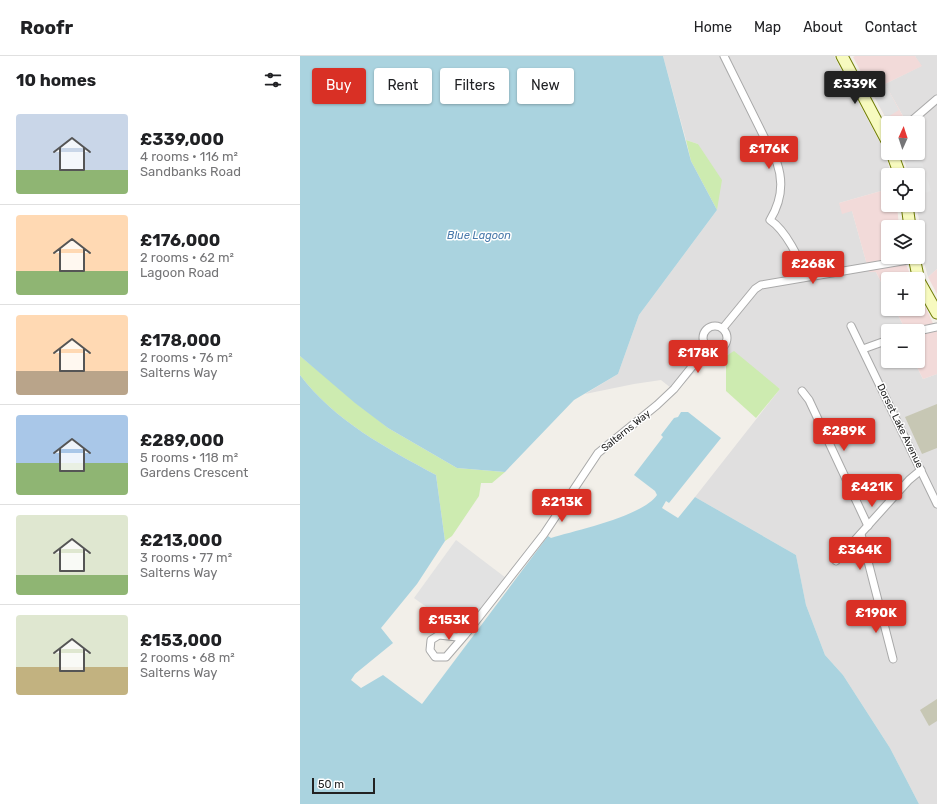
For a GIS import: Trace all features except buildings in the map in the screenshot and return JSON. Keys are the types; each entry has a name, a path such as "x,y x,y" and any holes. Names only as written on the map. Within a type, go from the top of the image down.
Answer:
{"main road":[{"path":"842,56 881,128"},
{"path":"916,264 922,288 937,313"}],"street":[{"path":"724,56 781,174 781,186 777,209 770,220 782,230 801,265 804,277"},
{"path":"916,116 937,99"},
{"path":"723,328 755,289 761,285 881,264"},
{"path":"714,326 723,328 727,338 725,346 716,350 707,348 703,339 704,332 714,326"},
{"name":"Dorset Lake Avenue","path":"852,326 937,504"},
{"path":"925,330 937,327"},
{"path":"863,349 881,343"},
{"name":"Salterns Way","path":"465,635 456,637 439,635 431,640 430,650 435,657 446,657 465,635 544,534 598,453 658,405 674,389 707,348"},
{"path":"802,390 809,400 868,526"},
{"path":"836,561 909,480 921,470"},
{"path":"861,534 893,660"}],"shaded area":[{"path":"663,56 834,56 881,144 881,160 887,160 889,168 881,168 881,191 839,203 852,211 869,272 876,272 881,282 881,316 898,316 902,324 881,324 881,368 918,368 923,379 937,374 937,804 919,804 890,748 843,675 825,655 806,605 796,555 695,497 780,389 730,354 708,358 676,392 661,380 585,394 618,374 639,315 717,210 698,144 686,140"},
{"path":"915,56 937,56 937,269 928,277 924,264 925,220 919,220 918,212 925,212 925,168 907,168 904,160 925,160 925,116 903,116 885,84 921,66"},
{"path":"915,56 922,66 885,84 903,116 885,116 853,57"},
{"path":"885,84 899,110 889,116 885,116 871,91"},
{"path":"921,160 924,168 907,168 906,163"},
{"path":"925,172 931,191 925,193"},
{"path":"881,191 881,212 898,212 898,220 881,220 881,264 906,264 909,272 881,272 881,282 876,272 869,272 852,211 842,214 839,203"},
{"path":"937,269 937,294 928,277"},
{"path":"925,306 937,332 937,374 923,379 918,368 925,368 925,324 902,324 898,316 925,316"},
{"path":"937,404 937,448 922,454 905,417"},
{"path":"456,540 506,578 465,630 461,632 414,598"},
{"path":"937,699 937,721 929,726 920,710"}],"green space":[{"path":"686,140 698,144 722,180 717,210 691,161"},
{"path":"734,351 780,389 756,418 726,391 726,356"},
{"path":"300,356 388,428 457,468 505,472 492,483 481,483 479,496 452,536 445,541 436,475 380,444 345,420 329,406 300,375"}],"water":[{"name":"Blue Lagoon","path":"300,56 663,56 691,161 717,210 639,315 618,374 574,400 505,472 457,468 388,428 355,403 300,356"},
{"path":"300,375 329,406 345,420 380,444 436,475 445,541 417,584 381,628 393,643 355,674 351,680 361,688 383,675 422,704 548,536 551,538 624,516 649,503 657,495 655,491 634,475 663,437 661,435 674,418 678,417 681,412 688,412 721,438 669,503 666,501 662,508 678,518 695,497 796,555 806,605 825,655 843,675 890,748 919,804 300,804"}]}
